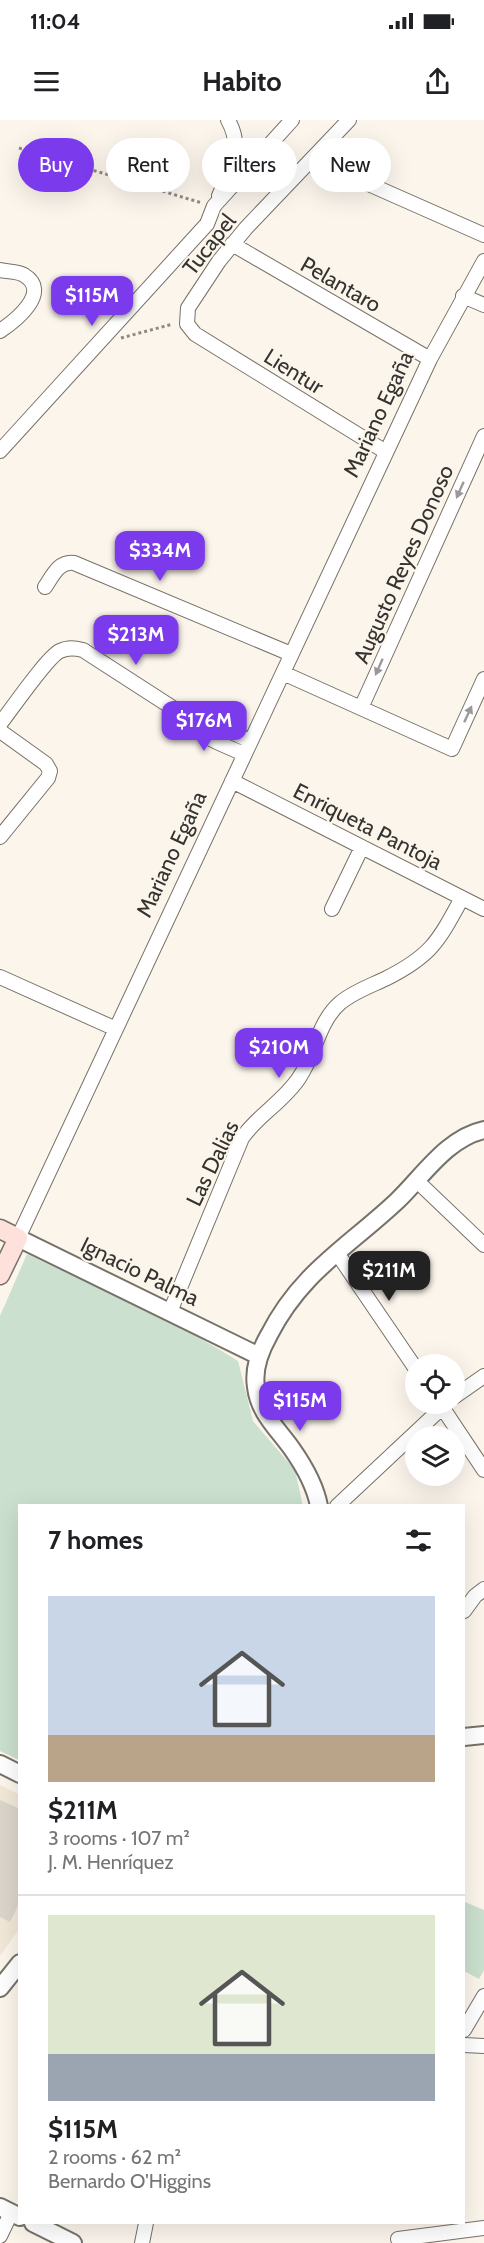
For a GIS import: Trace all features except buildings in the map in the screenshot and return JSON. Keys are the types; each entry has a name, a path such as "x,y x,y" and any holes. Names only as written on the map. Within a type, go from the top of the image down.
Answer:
{"main road":[{"name":"Ignacio Palma","path":"0,1229 18,1238"},
{"name":"Mariano Egaña","path":"0,1275 18,1238"}],"street":[{"path":"214,206 235,154 236,139 228,120"},
{"name":"Tucapel","path":"0,451 207,224 214,206 292,120"},
{"name":"Tucapel","path":"332,138 349,120"},
{"name":"Tucapel","path":"186,320 190,304 232,244 309,162"},
{"path":"388,192 484,234"},
{"name":"Pelantaro","path":"232,244 430,359"},
{"name":"Mariano Egaña","path":"18,1238 430,359 484,261"},
{"path":"0,270 26,276 34,293 33,299 24,312 0,331"},
{"path":"463,296 484,305"},
{"name":"Lientur","path":"186,320 189,328 195,334 386,452"},
{"name":"Augusto Reyes Donoso","path":"361,708 484,436"},
{"path":"45,587 61,565 68,562 75,563 291,654"},
{"path":"0,724 54,654 68,648 83,650 193,721 199,732 247,748"},
{"path":"283,673 452,749 484,679"},
{"path":"0,731 46,764 50,771 48,778 0,837"},
{"name":"Enriqueta Pantoja","path":"232,781 484,909"},
{"path":"332,909 362,847"},
{"name":"Las Dalias","path":"170,1312 242,1138 257,1120 279,1102 299,1078 330,1014 347,998 408,967 426,953 444,930 462,898"},
{"path":"0,977 116,1029"},
{"path":"319,1504 310,1479 261,1406 255,1377 259,1356 278,1317 295,1292 322,1264 378,1218 457,1142 474,1132 484,1130"},
{"path":"417,1180 484,1245"},
{"name":"Ignacio Palma","path":"18,1238 259,1356"},
{"path":"337,1252 406,1354"},
{"path":"465,1389 484,1376"},
{"path":"340,1504 434,1414"},
{"path":"449,1414 484,1470"},
{"path":"465,1610 475,1596 484,1589"},
{"path":"465,1737 484,1734"},
{"path":"0,1764 18,1773"},
{"path":"1,1985 18,1965"},
{"path":"465,2028 484,1996"},
{"path":"465,2045 484,2046"},
{"path":"0,2236 10,2212"},
{"path":"35,2224 73,2243"},
{"path":"142,2243 146,2224"},
{"path":"398,2239 484,2228"}],"path":[{"path":"94,170 214,206"},
{"path":"120,339 186,320"}],"shaded area":[{"path":"0,1785 18,1794 18,1930 0,1956"}],"green space":[{"path":"27,1254 161,1318 238,1361 253,1421 295,1470 303,1504 18,1504 18,1760 0,1751 0,1316"},
{"path":"465,1902 484,1910 484,1970 479,1979 465,1972"}]}
